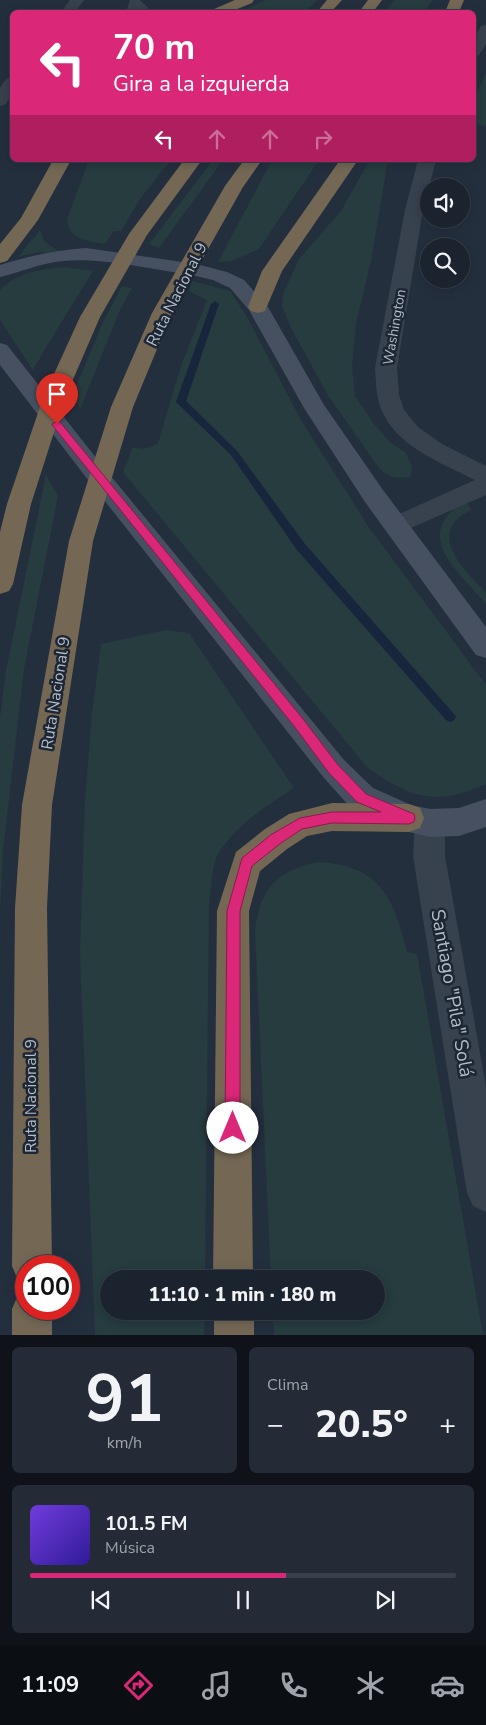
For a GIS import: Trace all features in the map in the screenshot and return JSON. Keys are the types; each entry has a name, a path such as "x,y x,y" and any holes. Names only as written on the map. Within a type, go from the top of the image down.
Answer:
{"highway":[{"path":"224,10 247,0"},
{"path":"326,10 335,0"},
{"path":"0,257 29,220 61,162"},
{"path":"0,584 19,504 54,398 90,316 138,234 192,162"},
{"name":"Ruta Nacional 9","path":"32,1255 30,918 37,805 81,541 122,406 162,313 234,186 252,162"},
{"path":"258,307 272,271 348,162"},
{"path":"233,1270 233,911 247,862 276,839 300,824 332,817 420,821"},
{"path":"32,1320 32,1335"},
{"path":"234,1320 234,1335"}],"main road":[{"path":"0,271 35,260 63,255 86,254 196,270 220,276 237,284 258,307 315,408 374,496 484,643"},
{"path":"0,350 93,470 334,769 362,798 420,821 459,822 486,813"}],"street":[{"path":"476,48 486,29"},
{"path":"0,101 10,85"},
{"name":"Washington","path":"426,162 414,210 386,368 388,392 393,410 408,432 433,448 486,476"},
{"path":"397,525 486,485"},
{"name":"Santiago \"Pila\" Solá","path":"420,821 430,856 486,1193"}],"green space":[{"path":"266,0 317,0 308,10 244,10"},
{"path":"394,0 433,0 426,10 386,10"},
{"path":"486,74 486,126 476,124 476,93"},
{"path":"88,162 169,162 140,199 121,231 114,231 105,244 75,236 67,219"},
{"path":"211,162 222,162 159,248 149,244"},
{"path":"271,162 318,162 259,249 232,261 218,262"},
{"path":"369,162 388,162 371,261 356,323 352,367 355,396 374,424 390,442 406,453 412,466 410,477 397,478 390,476 379,468 329,397 291,328 282,306 283,294 299,259 341,211"},
{"path":"40,230 44,241 58,251 57,254 39,252 18,257"},
{"path":"65,267 93,271 33,370 0,320 0,290 14,279 30,272"},
{"path":"192,281 230,291 246,315 301,420 368,526 486,685 486,784 450,796 422,796 396,786 367,767 123,472 133,447 146,448 158,443 181,366 207,300 189,291"},
{"path":"122,286 132,288 119,312 80,409 73,394 103,322"},
{"path":"46,475 58,496 24,669 3,851 0,913 0,717 6,671"},
{"path":"466,500 471,510 458,518 451,527 449,537 451,548 463,568 486,593 486,604 452,565 444,552 440,539 441,526 450,513"},
{"path":"166,630 189,633 294,788 262,809 234,834 218,854 213,871 209,904 205,1270 100,1270 100,1320 205,1320 204,1335 95,1335 80,952 85,800 92,713 101,644"},
{"path":"318,862 339,865 357,870 370,878 381,888 389,900 396,915 407,952 417,954 483,1335 274,1335 273,1320 385,1320 385,1270 271,1270 255,931 257,916 266,893 281,876 303,866"}],"waterway":[{"path":"215,304 181,402 234,453 301,547 450,717"}],"route":[{"path":"57,424 334,769 362,798 409,818 332,817 300,824 276,839 247,862 233,911 233,1128"}]}
